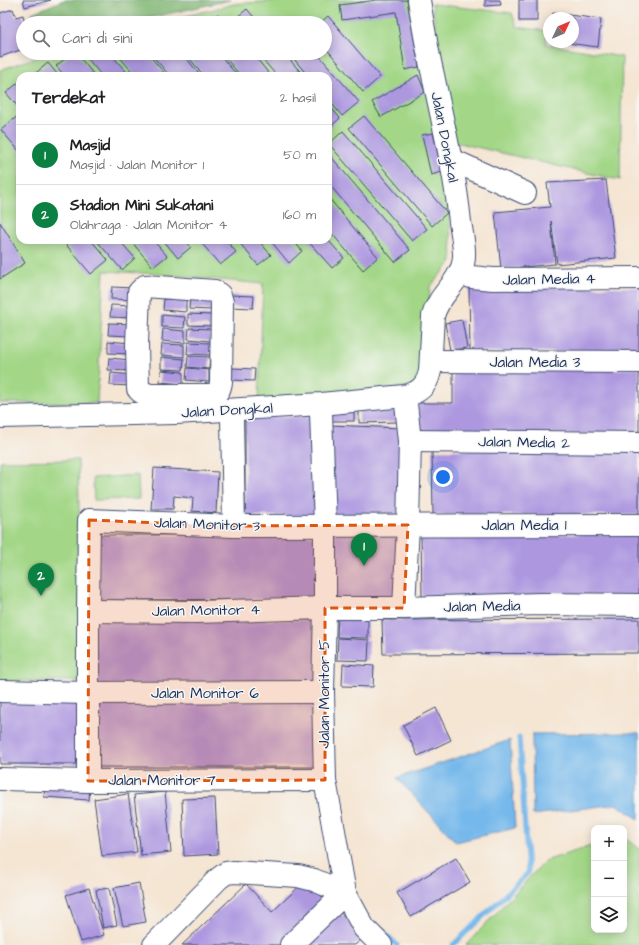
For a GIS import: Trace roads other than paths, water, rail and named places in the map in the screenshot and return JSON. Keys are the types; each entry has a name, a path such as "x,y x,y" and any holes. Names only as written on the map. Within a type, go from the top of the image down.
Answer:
{"street":[{"name":"Jalan Dongkal","path":"0,416 175,404 321,404 373,400 412,395 417,392 428,379 431,362 433,316 435,308 459,273 464,263 459,210 419,0"},
{"path":"450,159 524,193"},
{"name":"Jalan Media 4","path":"459,273 493,280 639,278"},
{"path":"145,286 215,291 220,295 222,302 221,382 219,391 211,395 175,404 141,392 138,389 137,344 139,292 145,286"},
{"name":"Jalan Media 3","path":"431,362 639,362"},
{"path":"404,608 410,441 406,404"},
{"name":"Jalan Monitor 5","path":"321,413 325,526 323,692 325,780 345,893 373,937"},
{"path":"232,417 234,526"},
{"name":"Jalan Media 2","path":"410,441 639,443"},
{"name":"Jalan Monitor 3","path":"88,611 89,520 234,526 325,526"},
{"name":"Jalan Media 1","path":"325,526 639,525"},
{"name":"Jalan Media","path":"325,608 404,608 541,604 639,605"},
{"name":"Jalan Monitor 4","path":"88,611 196,612 325,608"},
{"path":"88,611 88,781"},
{"path":"0,691 88,693"},
{"name":"Jalan Monitor 6","path":"88,693 323,692"},
{"name":"Jalan Monitor 7","path":"0,779 88,781 325,780"},
{"path":"154,945 218,880 226,874 234,872 298,876 314,880 345,893 291,945"}],"water":[{"path":"639,733 639,819 616,804 533,815 532,734"},
{"path":"510,740 515,828 456,842 397,778"}],"waterway":[{"path":"453,945 528,873 519,737"},
{"path":"376,932 380,928 397,945"}],"place":[{"name":"Masjid","path":"364,566"},
{"name":"Stadion Mini Sukatani","path":"41,596"}]}
